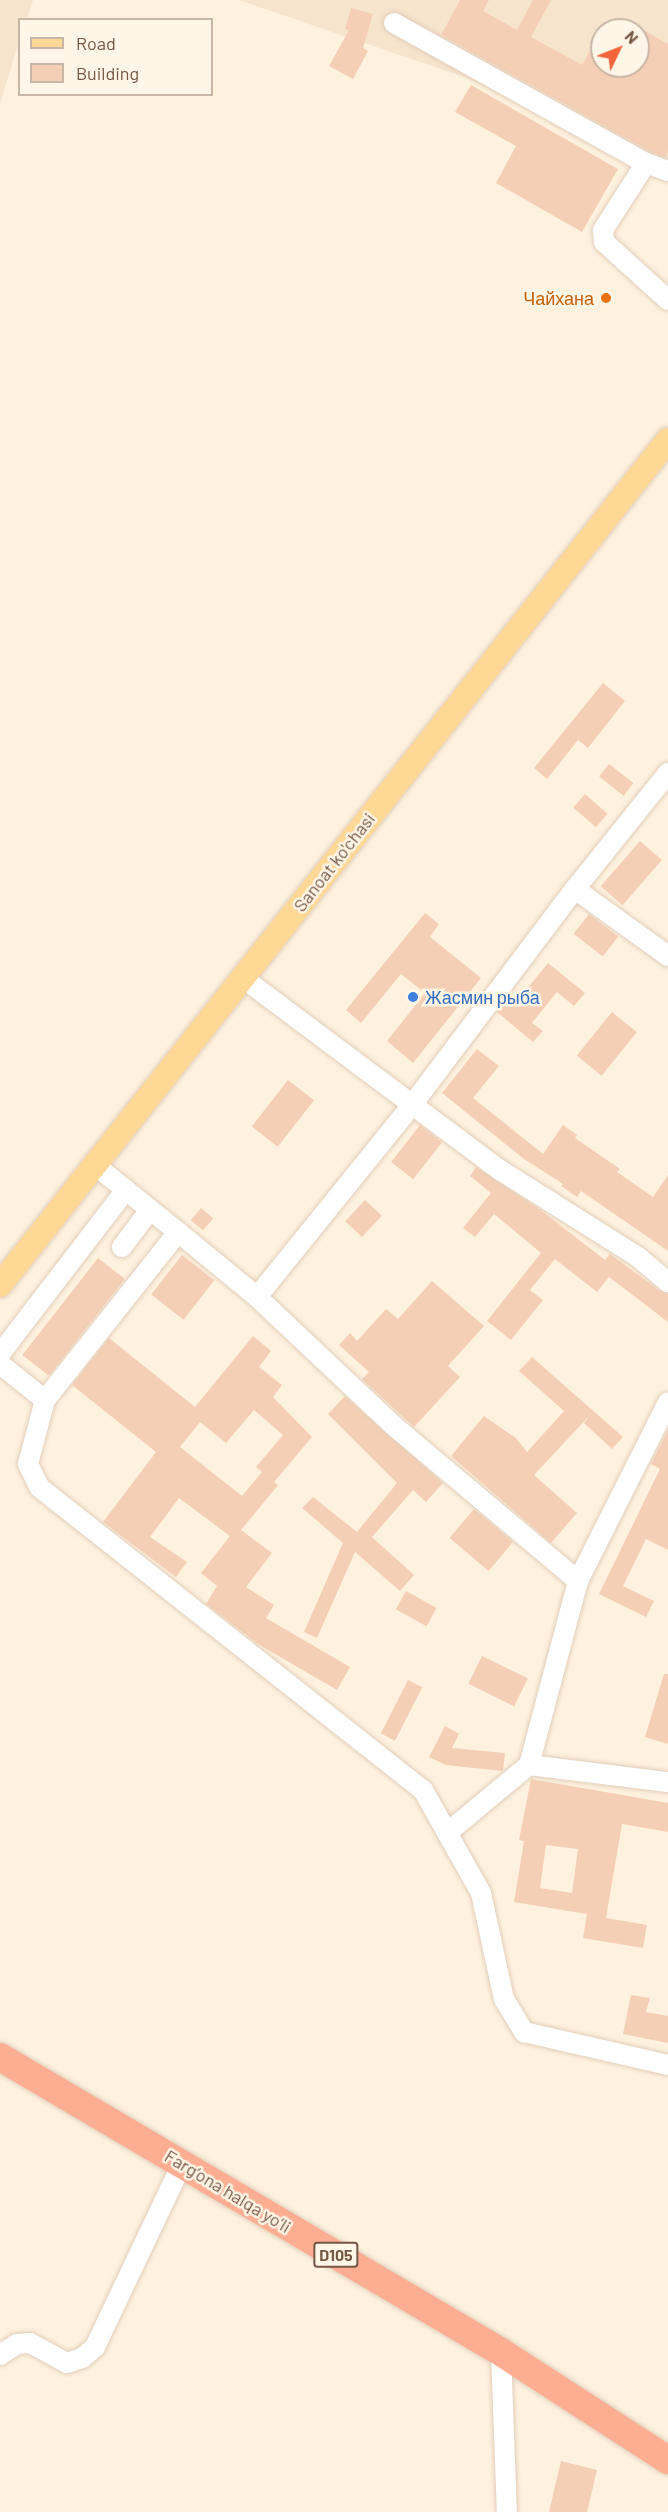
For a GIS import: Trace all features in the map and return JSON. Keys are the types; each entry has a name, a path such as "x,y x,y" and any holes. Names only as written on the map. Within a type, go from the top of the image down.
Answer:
{"highway":[{"name":"Farg‘ona halqa yo‘li","path":"0,2057 501,2352 668,2460"}],"main road":[{"name":"Sanoat ko'chasi","path":"0,1285 668,440"}],"street":[{"path":"394,23 646,163 668,171"},
{"path":"646,163 603,230 604,242 668,300"},
{"path":"257,1297 412,1105 575,889 668,773"},
{"path":"575,889 668,956"},
{"path":"243,978 500,1170 638,1257 668,1282"},
{"path":"95,1165 257,1297 394,1426 578,1581"},
{"path":"0,1354 126,1190"},
{"path":"122,1247 150,1210"},
{"path":"178,1232 84,1365 45,1400 28,1464 39,1487 423,1790 481,1893 504,1999 524,2032 668,2065"},
{"path":"0,1364 45,1400"},
{"path":"447,1833 529,1764 578,1581 668,1402"},
{"path":"529,1764 668,1782"},
{"path":"0,2355 17,2344 30,2343 67,2363 82,2358 95,2347 182,2164"},
{"path":"501,2352 507,2512"}],"shaded area":[{"path":"0,0 33,0 27,18 18,18 18,45 0,104"},
{"path":"239,0 668,0 668,174 467,78"}],"building":[{"path":"460,0 489,0 483,11 517,30 533,0 551,0 531,37 582,65 590,52 590,78 650,78 650,34 668,44 668,151 665,157 651,152 441,35"},
{"path":"351,8 373,14 363,48 368,51 353,79 329,66 349,30 345,29"},
{"path":"471,85 618,169 582,232 496,183 516,146 455,112"},
{"path":"603,683 625,701 588,748 578,740 547,779 534,768"},
{"path":"609,764 633,783 624,796 599,777"},
{"path":"585,794 608,814 596,827 573,808"},
{"path":"640,841 662,860 623,905 601,886"},
{"path":"425,913 439,924 430,937 481,978 413,1063 387,1041 425,993 401,974 361,1023 346,1010"},
{"path":"589,914 618,937 603,956 574,934"},
{"path":"548,963 585,993 574,1006 557,992 532,1023 543,1031 533,1042 497,1012 505,1001 512,1007"},
{"path":"612,1012 637,1032 602,1076 577,1056"},
{"path":"477,1049 499,1066 473,1098 543,1154 563,1125 577,1135 575,1138 620,1169 617,1172 653,1197 668,1175 668,1251 581,1191 577,1197 561,1186 563,1184 524,1159 442,1093"},
{"path":"288,1080 314,1100 278,1147 252,1126"},
{"path":"420,1125 442,1142 413,1179 391,1162"},
{"path":"476,1167 538,1208 605,1260 610,1254 660,1291 668,1294 668,1322 609,1277 597,1292 555,1259 530,1290 543,1300 511,1340 487,1321 541,1253 494,1214 475,1237 463,1228 491,1193 470,1176"},
{"path":"365,1200 382,1216 362,1237 345,1221"},
{"path":"201,1208 213,1218 203,1231 191,1220"},
{"path":"182,1255 214,1280 184,1320 151,1294"},
{"path":"98,1258 125,1279 49,1376 22,1355"},
{"path":"432,1281 484,1326 448,1366 460,1377 414,1427 362,1379 369,1372 339,1345 350,1333 357,1341 386,1309 398,1319"},
{"path":"253,1336 271,1351 259,1367 282,1385 273,1397 312,1437 274,1482 278,1485 241,1530 272,1553 246,1587 274,1605 266,1618 350,1667 337,1690 258,1644 206,1604 217,1586 201,1573 230,1536 179,1498 150,1537 187,1562 176,1577 103,1522 156,1452 72,1385 109,1338 195,1407","holes":["254,1410 283,1435 256,1467 262,1472 242,1496 180,1447 200,1422 226,1443"]},
{"path":"532,1357 623,1437 612,1449 584,1423 591,1414 534,1475 577,1513 551,1543 451,1456 484,1416 516,1438 527,1452 564,1411 519,1371"},
{"path":"345,1396 443,1483 426,1502 413,1490 372,1537 414,1575 400,1591 355,1552 317,1638 304,1632 343,1543 302,1508 313,1497 357,1532 397,1483 328,1414"},
{"path":"668,1430 668,1550 646,1539 623,1586 654,1601 646,1617 599,1594 660,1469 651,1464"},
{"path":"474,1509 513,1542 489,1571 450,1538"},
{"path":"406,1591 437,1608 426,1626 396,1609"},
{"path":"482,1656 528,1678 514,1706 468,1684"},
{"path":"664,1674 668,1674 668,1744 645,1737"},
{"path":"408,1680 422,1687 395,1741 381,1733"},
{"path":"445,1726 459,1734 452,1748 505,1753 503,1771 446,1765 429,1757"},
{"path":"531,1779 668,1803 668,1832 622,1824 606,1918 647,1925 643,1948 583,1938 587,1914 514,1902 524,1841 519,1840","holes":["546,1845 578,1849 572,1893 540,1888"]},
{"path":"631,1995 650,1998 646,2012 668,2016 668,2043 623,2034"},
{"path":"561,2461 597,2470 587,2512 549,2512"}],"place":[{"name":"Чайхана","path":"606,298"},
{"name":"Жасмин рыба","path":"413,997"}]}
